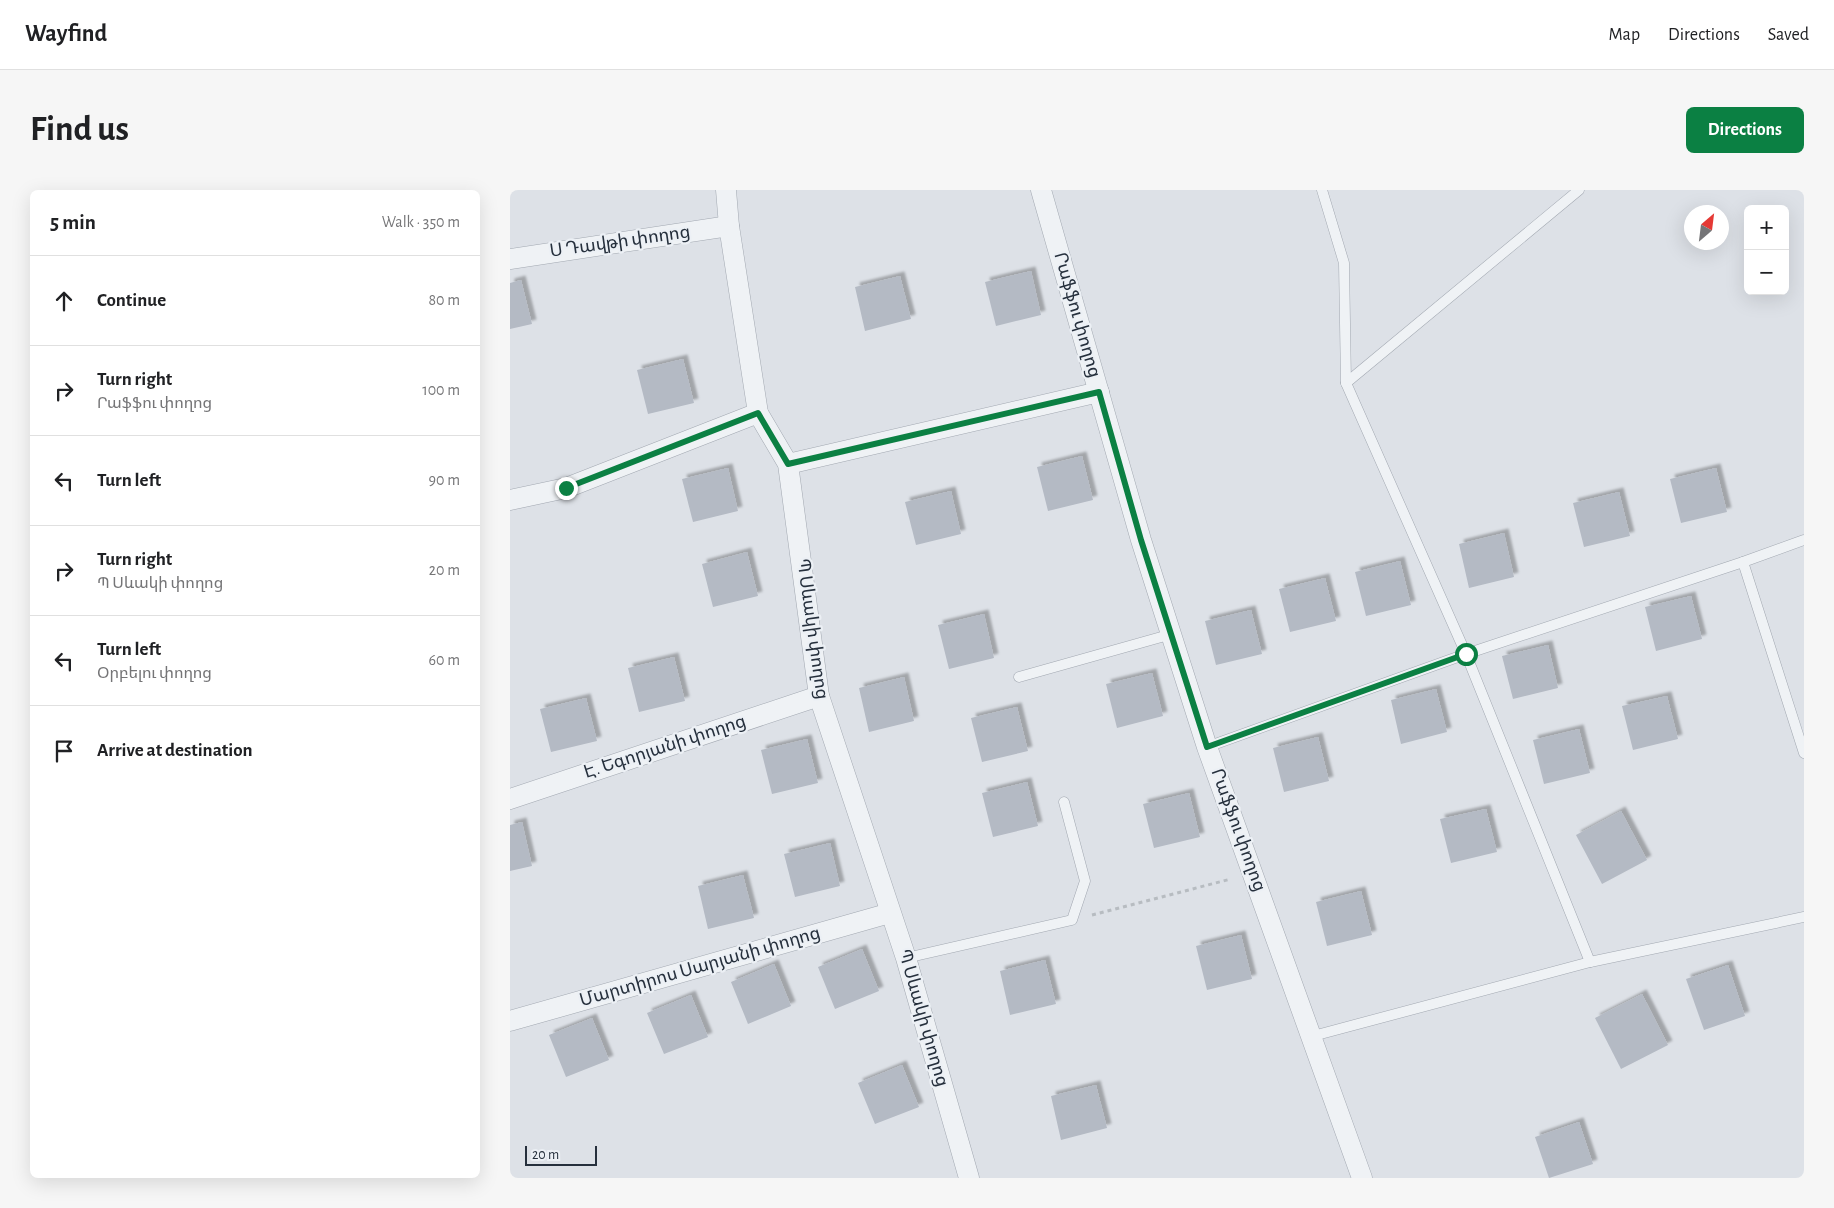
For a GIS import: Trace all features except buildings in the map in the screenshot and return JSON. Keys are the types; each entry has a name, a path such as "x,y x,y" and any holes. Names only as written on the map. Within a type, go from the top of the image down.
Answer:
{"street":[{"name":"Պ Սևակի փողոց","path":"726,190 729,226 758,413 788,464 820,696 906,958 969,1178"},
{"name":"Րաֆֆու փողոց","path":"1041,190 1141,540 1207,747 1313,1036 1362,1178"},
{"name":"Ս Դավթի փողոց","path":"510,258 729,226"},
{"path":"788,464 1099,392"},
{"path":"510,500 566,488 758,413"},
{"name":"Է․ Եգորյանի փողոց","path":"510,798 820,696"},
{"name":"Մարտիրոս Սարյանի փողոց","path":"510,1021 890,913"}],"lane":[{"path":"1322,190 1344,263 1346,383 1466,654 1590,962"},
{"path":"1346,383 1579,190"},
{"path":"1207,747 1466,654 1804,540"},
{"path":"1743,562 1804,752"},
{"path":"1020,677 1172,634"},
{"path":"906,958 1072,920 1086,881 1064,802"},
{"path":"1313,1036 1590,962 1804,916"}],"path":[{"path":"1072,920 1253,873"}],"route":[{"path":"566,488 758,413 788,464 1099,392 1141,540 1207,747 1466,654"}]}
